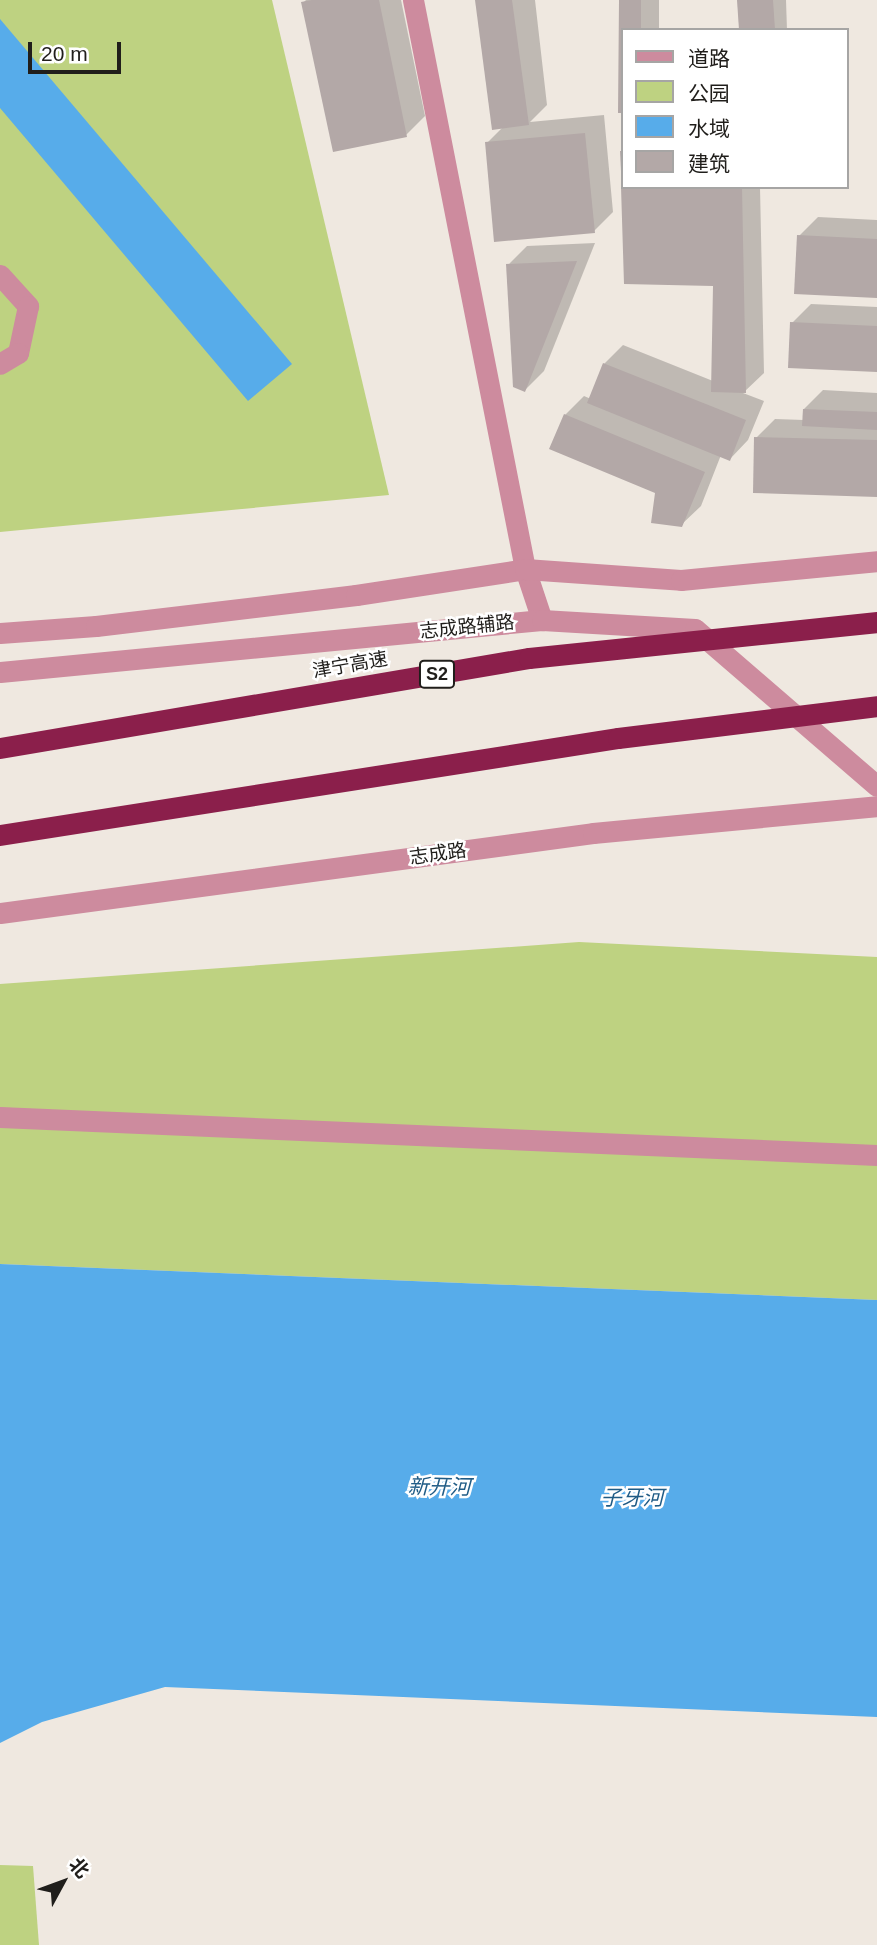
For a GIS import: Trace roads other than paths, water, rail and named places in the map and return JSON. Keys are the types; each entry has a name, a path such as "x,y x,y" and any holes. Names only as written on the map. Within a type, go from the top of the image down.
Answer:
{"highway":[{"name":"津宁高速","path":"0,748 528,658 877,622"},
{"path":"0,835 618,738 877,706"}],"street":[{"path":"413,0 526,569 542,620"},
{"path":"0,275 28,306 18,353 0,364"},
{"path":"0,633 96,626 356,595 526,569 681,580 877,562"},
{"name":"志成路辅路","path":"0,672 542,620 695,629 877,786"},
{"name":"志成路","path":"0,913 593,833 877,806"},
{"path":"0,1117 877,1155"}],"water":[{"path":"0,19 292,364 248,401 0,108"},
{"name":"子牙河","path":"0,1264 877,1300 877,1717 165,1687 42,1722 0,1743"}],"water label":[{"name":"新开河","path":"439,1487"}]}
